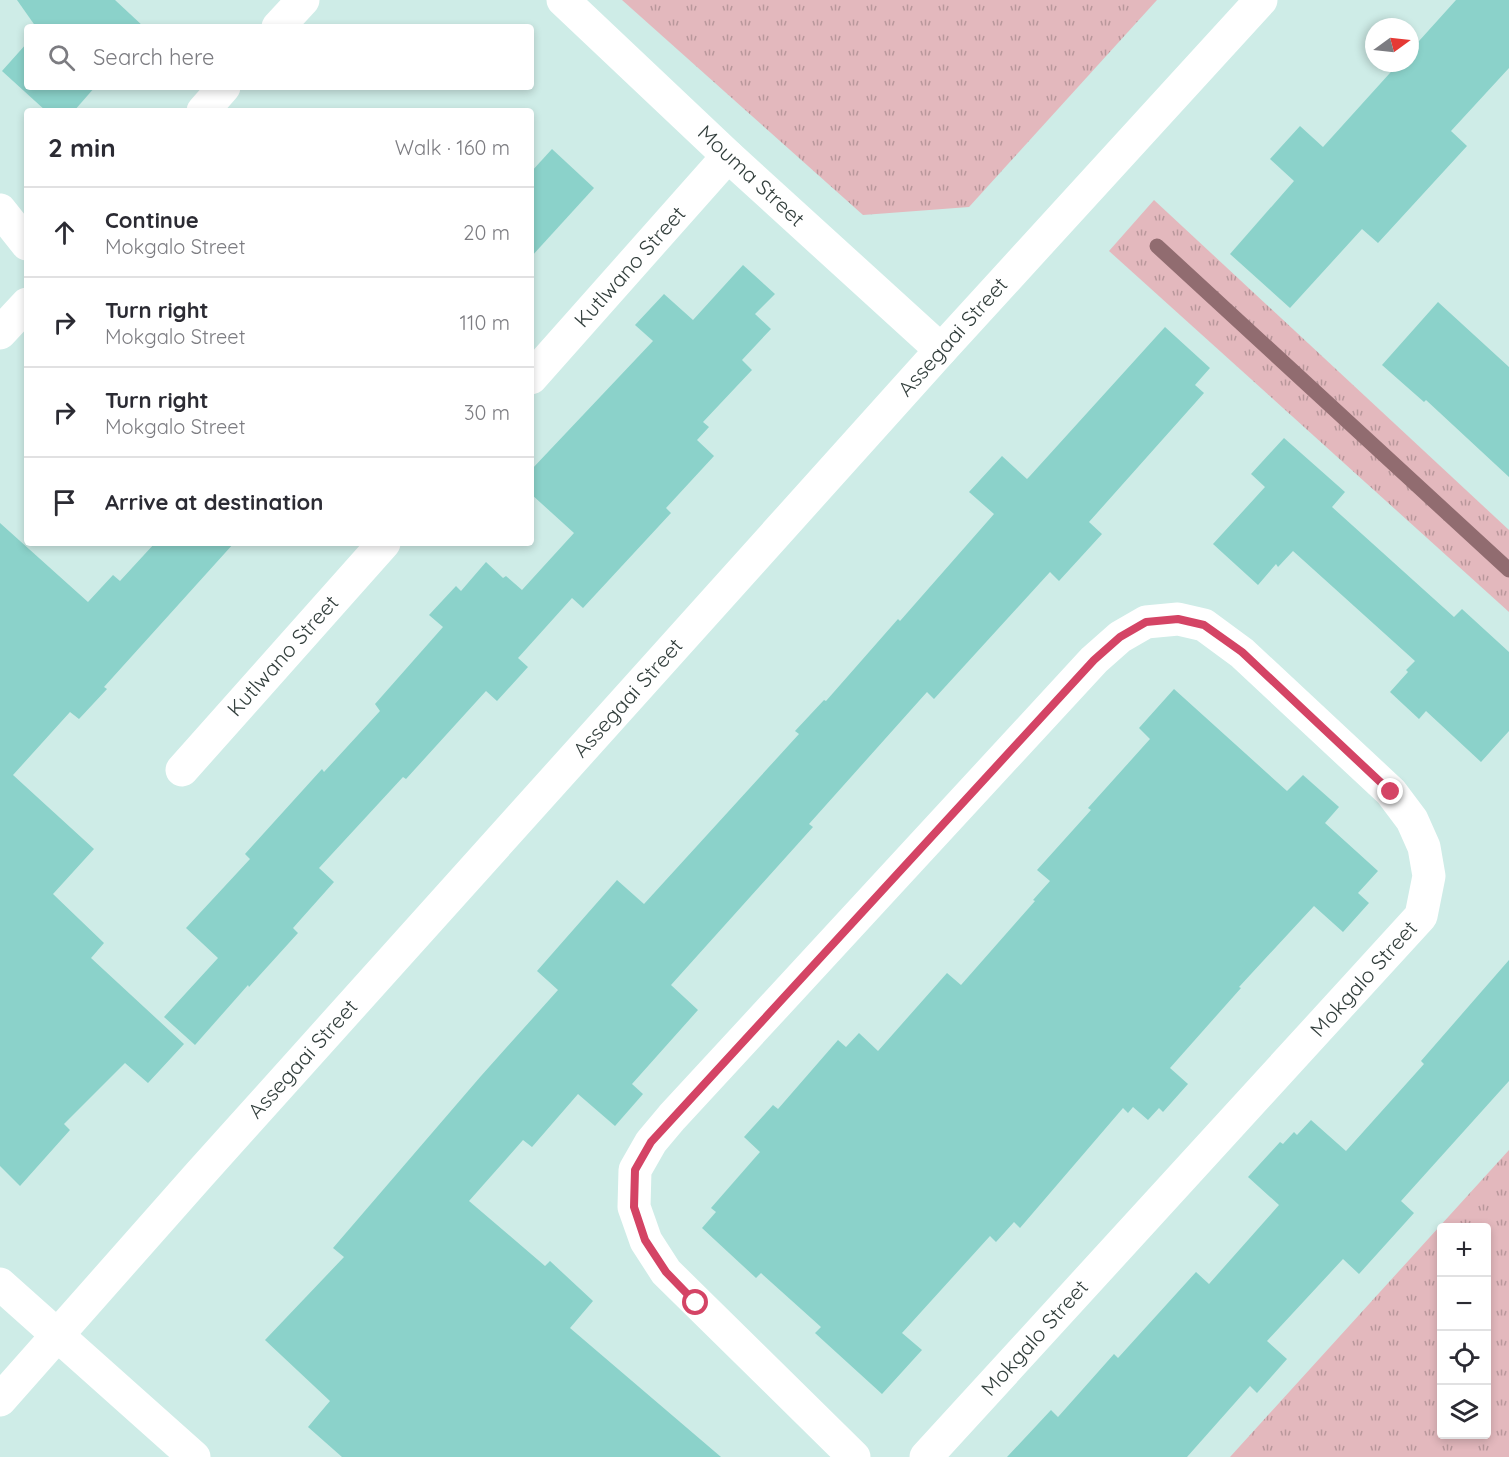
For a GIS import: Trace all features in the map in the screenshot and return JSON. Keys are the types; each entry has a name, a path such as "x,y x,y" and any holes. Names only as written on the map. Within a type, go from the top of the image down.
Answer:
{"street":[{"path":"281,24 303,0"},
{"name":"Mouma Street","path":"563,0 728,156 941,350"},
{"name":"Assegaai Street","path":"0,1400 223,1148 941,350 1261,0"},
{"path":"206,108 221,90"},
{"name":"Kutlwano Street","path":"534,375 728,156"},
{"path":"0,210 24,240"},
{"path":"0,333 24,307"},
{"name":"Kutlwano Street","path":"182,770 381,546"},
{"name":"Mokgalo Street","path":"854,1457 666,1272 645,1240 634,1207 635,1170 651,1142 672,1117 1094,660 1120,637 1146,622 1178,619 1204,625 1242,652 1391,792 1412,820 1424,847 1430,876 1421,916 926,1457"},
{"path":"0,1284 194,1457"}],"green space":[{"path":"622,0 1157,0 969,207 863,215"},
{"path":"1154,200 1509,530 1509,612 1109,251"},
{"path":"1509,1150 1509,1457 1230,1457 1437,1229 1437,1439 1491,1439 1491,1223 1443,1223"}],"building":[{"path":"17,0 115,0 141,24 34,24"},
{"path":"1456,0 1509,0 1509,68 1451,131 1467,146 1378,243 1362,229 1290,308 1230,254 1294,181 1270,159 1300,126 1323,147 1391,72 1419,72 1419,41"},
{"path":"24,46 24,90 92,90 77,108 43,108 2,71"},
{"path":"552,149 594,188 534,254 534,169"},
{"path":"743,265 775,294 755,314 771,329 742,360 752,370 703,422 709,427 697,440 714,456 666,508 671,513 583,608 572,598 518,658 528,667 497,701 486,691 406,779 403,777 319,868 334,882 293,928 298,933 195,1045 164,1017 218,958 186,928 250,859 245,854 322,769 324,772 380,711 375,704 443,627 429,615 456,586 461,591 486,562 503,578 506,576 522,590 574,533 534,497 534,467 653,341 635,325 664,294 693,320"},
{"path":"1438,302 1509,367 1509,477 1426,400 1424,402 1382,365"},
{"path":"1165,327 1210,368 1195,385 1204,393 1089,522 1102,534 1059,581 1050,572 934,699 927,692 809,824 813,827 671,985 698,1010 632,1084 643,1094 615,1126 578,1094 532,1147 523,1140 469,1201 545,1266 550,1261 593,1301 570,1328 721,1457 342,1457 308,1427 330,1401 265,1340 344,1257 333,1248 558,990 537,971 617,880 644,904 799,734 795,731 824,700 826,701 898,619 900,621 994,514 969,492 1002,456 1027,479"},
{"path":"1284,438 1345,492 1332,507 1454,617 1462,609 1509,652 1509,731 1481,762 1426,711 1419,719 1390,692 1415,661 1293,551 1278,567 1276,564 1258,585 1213,544 1265,487 1251,474"},
{"path":"0,523 88,602 113,575 120,581 152,546 231,546 104,687 107,689 79,719 70,712 13,775 94,849 53,894 104,943 91,958 184,1044 148,1083 125,1063 64,1124 70,1130 20,1186 0,1166"},
{"path":"1174,689 1287,791 1303,775 1339,807 1325,823 1378,871 1358,893 1369,903 1343,932 1314,906 1239,987 1241,988 1170,1068 1188,1084 1163,1112 1159,1108 1148,1120 1133,1107 1128,1113 1123,1108 1020,1228 1014,1222 996,1242 990,1236 902,1333 922,1350 882,1394 815,1333 821,1327 761,1273 756,1278 702,1228 716,1212 711,1208 760,1152 744,1137 773,1105 778,1109 838,1040 846,1047 859,1033 878,1051 947,973 961,985 1035,901 1033,900 1050,881 1037,870 1091,810 1088,808 1150,739 1139,728"},
{"path":"1509,960 1509,1081 1401,1201 1414,1213 1359,1274 1343,1259 1267,1341 1287,1359 1257,1393 1250,1386 1187,1457 1007,1457 1051,1410 1058,1417 1114,1354 1118,1358 1196,1272 1209,1284 1279,1205 1248,1177 1280,1142 1283,1144 1294,1132 1297,1135 1311,1120 1346,1151 1424,1064 1421,1061"}],"waterway":[{"path":"1157,246 1509,570"}],"route":[{"path":"696,1303 666,1272 645,1240 634,1207 635,1170 651,1142 1094,660 1120,637 1146,622 1178,619 1204,625 1242,652 1391,792"}]}
